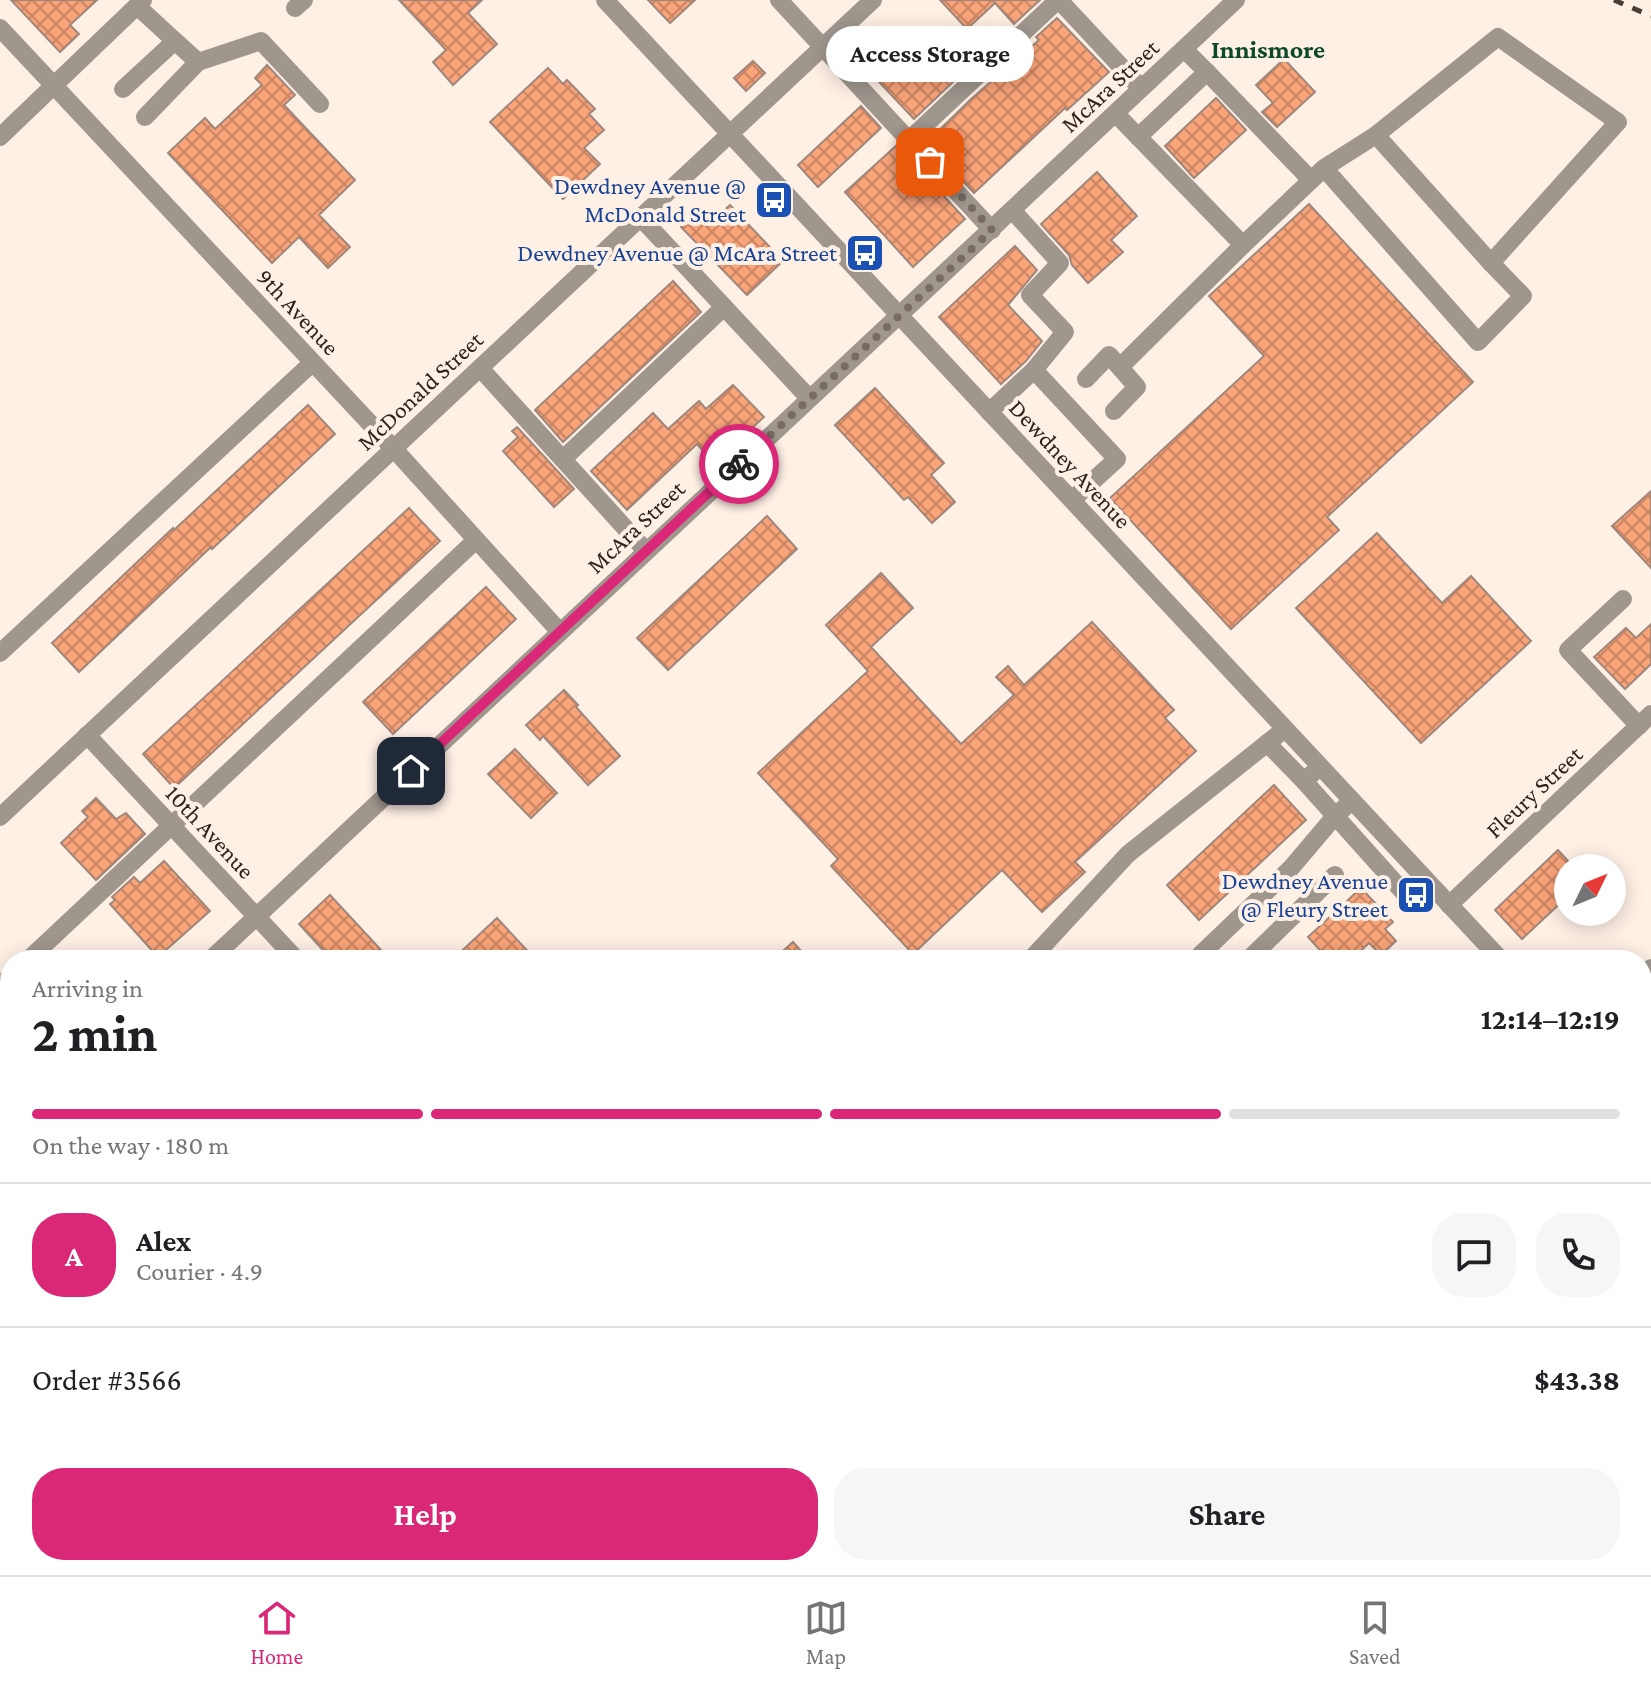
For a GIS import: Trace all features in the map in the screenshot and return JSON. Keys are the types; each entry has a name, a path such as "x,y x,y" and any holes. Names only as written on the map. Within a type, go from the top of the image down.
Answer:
{"street":[{"name":"Dewdney Avenue","path":"605,0 1492,950"},
{"path":"779,0 992,230"},
{"name":"McDonald Street","path":"0,817 873,0"},
{"path":"909,140 1058,0 1141,88"},
{"name":"McAra Street","path":"220,950 1236,0"},
{"path":"0,137 140,3 198,62"},
{"name":"9th Avenue","path":"0,28 394,449 560,632"},
{"path":"1120,367 1318,174 1376,135 1498,37 1618,122 1491,263"},
{"path":"123,89 175,41"},
{"path":"145,117 198,62 261,41 320,104"},
{"path":"1185,50 1318,174 1478,342 1523,296 1376,135"},
{"path":"1138,137 1207,72"},
{"path":"1116,114 1243,245"},
{"path":"989,412 1034,370 1065,332 1030,295 1060,263 1012,210"},
{"path":"641,218 809,398"},
{"path":"563,459 724,307"},
{"path":"1086,379 1109,355 1120,367 1137,387 1114,411"},
{"path":"0,653 312,363"},
{"path":"480,368 646,551"},
{"path":"1034,370 1117,459 1072,500"},
{"path":"39,950 476,540"},
{"path":"1623,599 1568,650 1645,720"},
{"name":"Fleury Street","path":"1449,905 1645,720"},
{"path":"1039,950 1128,854 1285,729"},
{"name":"10th Avenue","path":"87,735 288,950"},
{"path":"1267,743 1406,895"},
{"path":"1304,781 1321,767"},
{"path":"1207,950 1291,868 1335,816 1352,801"},
{"path":"1258,950 1335,875"}],"building":[{"path":"11,0 97,0 70,25 79,34 60,52"},
{"path":"399,0 482,0 468,13 497,44 453,85 433,62 446,50"},
{"path":"648,0 695,0 670,23"},
{"path":"940,0 1040,0 1014,24 995,3 967,29"},
{"path":"1057,18 1109,72 1067,110 1065,108 974,193 927,142 1039,40 1036,37"},
{"path":"906,31 953,82 914,119 866,68"},
{"path":"1284,59 1315,92 1277,127 1262,112 1273,103 1256,85"},
{"path":"753,61 765,73 746,91 734,78"},
{"path":"267,65 295,95 284,105 355,180 319,215 350,247 328,268 299,237 272,263 168,153 205,118 215,129 262,85 255,78"},
{"path":"548,68 563,84 567,80 595,109 589,114 604,130 584,148 600,164 563,199 490,122"},
{"path":"1216,98 1246,130 1194,178 1165,146"},
{"path":"861,106 881,128 818,187 798,165"},
{"path":"897,145 965,219 913,267 845,192"},
{"path":"1097,172 1137,216 1111,240 1123,252 1088,283 1072,265 1069,255 1041,224"},
{"path":"1309,204 1473,382 1327,517 1339,530 1231,629 1110,498 1264,356 1209,296"},
{"path":"730,205 783,261 747,295 681,227 696,213 708,226"},
{"path":"1015,246 1037,270 1008,305 1042,341 1001,384 939,317"},
{"path":"673,281 701,312 563,442 535,410"},
{"path":"733,385 764,417 714,463 697,444 627,510 591,471 653,413 668,429 699,401 706,409"},
{"path":"875,388 944,463 931,475 955,502 932,523 908,497 904,500 835,425"},
{"path":"308,405 335,434 79,672 52,643"},
{"path":"517,427 574,489 554,507 503,451 518,437 512,431"},
{"path":"1651,491 1651,568 1612,526"},
{"path":"409,508 440,541 174,788 143,754"},
{"path":"767,516 797,549 668,670 637,638"},
{"path":"1377,533 1442,603 1471,576 1531,641 1421,743 1296,608"},
{"path":"881,573 913,608 871,647 961,744 1014,695 996,677 1008,666 1024,685 1092,622 1174,710 1165,718 1196,751 1075,862 1085,872 1042,912 1002,870 917,950 909,950 831,866 838,859 758,773 868,671 826,625"},
{"path":"486,587 516,619 393,734 363,702"},
{"path":"1651,624 1651,664 1625,689 1594,657 1626,628 1636,638"},
{"path":"564,690 620,756 588,785 543,736 540,740 526,725"},
{"path":"515,749 557,793 531,818 488,774"},
{"path":"1274,785 1306,820 1199,920 1167,885"},
{"path":"96,798 116,819 126,813 145,834 96,880 61,843 88,817 82,811"},
{"path":"1558,850 1562,854 1554,854 1554,909 1522,939 1495,910"},
{"path":"164,861 210,911 166,950 152,950 110,904 115,900 112,897 134,877 140,883"},
{"path":"1361,888 1393,922 1385,929 1396,941 1386,950 1376,950 1369,943 1362,950 1320,950 1308,937"},
{"path":"330,895 381,950 323,950 299,924"},
{"path":"497,918 527,950 463,950"},
{"path":"793,942 800,950 784,950"}],"railway":[{"path":"1614,0 1651,16"}],"way so far":[{"path":"739,464 992,230 930,162"}],"place":[{"name":"Access Storage","path":"930,162"},
{"name":"Dewdney Avenue @ McDonald Street","path":"774,200"},
{"name":"Dewdney Avenue @ McAra Street","path":"865,253"},
{"name":"Dewdney Avenue @ Fleury Street","path":"1416,895"}],"district":[{"name":"Innismore","path":"1268,49"}],"route":[{"path":"411,771 739,464"}]}
